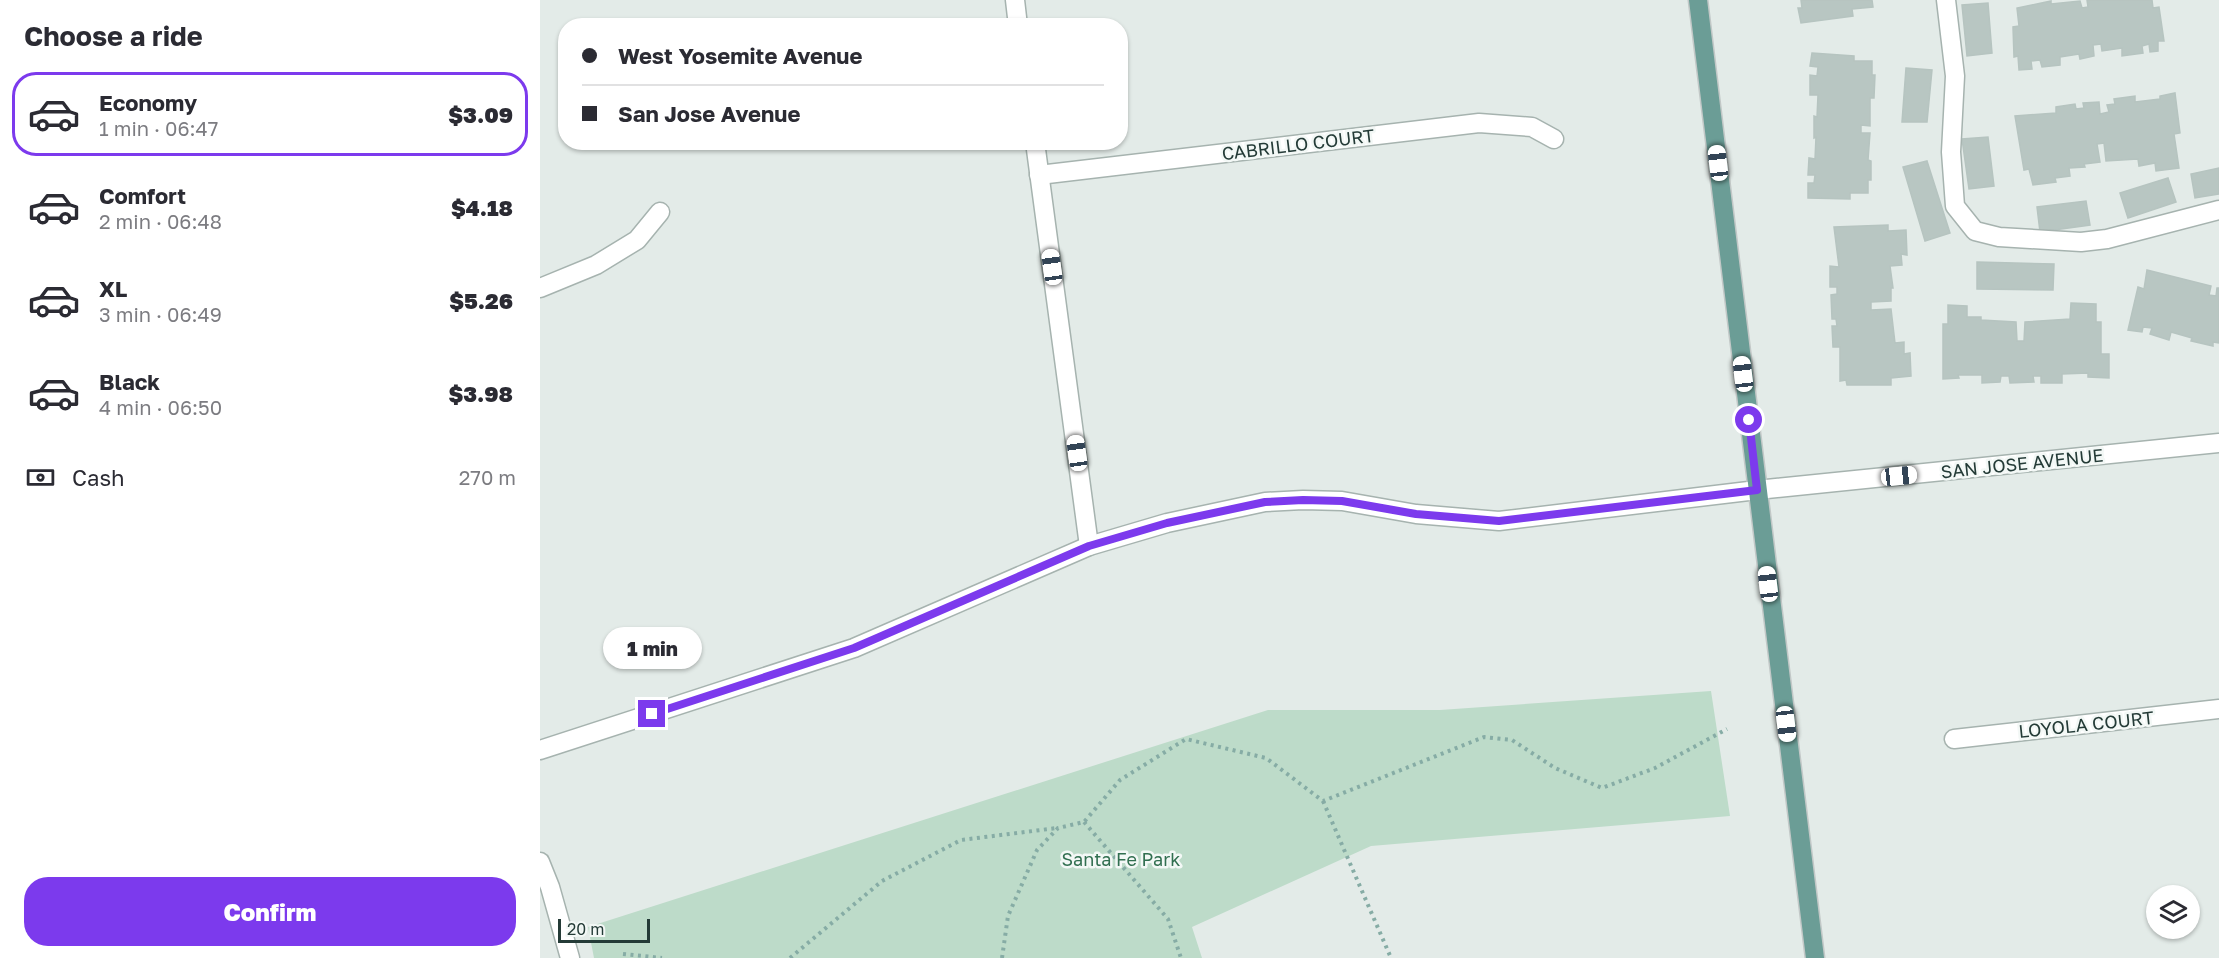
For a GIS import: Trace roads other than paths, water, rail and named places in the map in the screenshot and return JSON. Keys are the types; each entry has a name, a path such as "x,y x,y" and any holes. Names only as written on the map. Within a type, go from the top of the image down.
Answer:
{"main road":[{"path":"1698,0 1815,958"}],"street":[{"path":"1015,0 1017,18"},
{"path":"1946,0 1955,76 1951,152 1955,206 1975,231 1999,237 2080,242 2107,239 2219,210"},
{"name":"CABRILLO COURT","path":"1039,175 1479,123 1532,127 1554,139"},
{"path":"1036,150 1089,546"},
{"path":"540,288 597,266 637,240 660,213"},
{"name":"SAN JOSE AVENUE","path":"540,750 854,648 1089,546 1167,523 1265,502 1342,501 1416,514 1499,521 1757,490 2219,443"},
{"name":"LOYOLA COURT","path":"1954,739 2219,709"},
{"path":"540,862 545,888 570,958"}],"park label":[{"name":"Santa Fe Park","path":"1121,859"}]}
